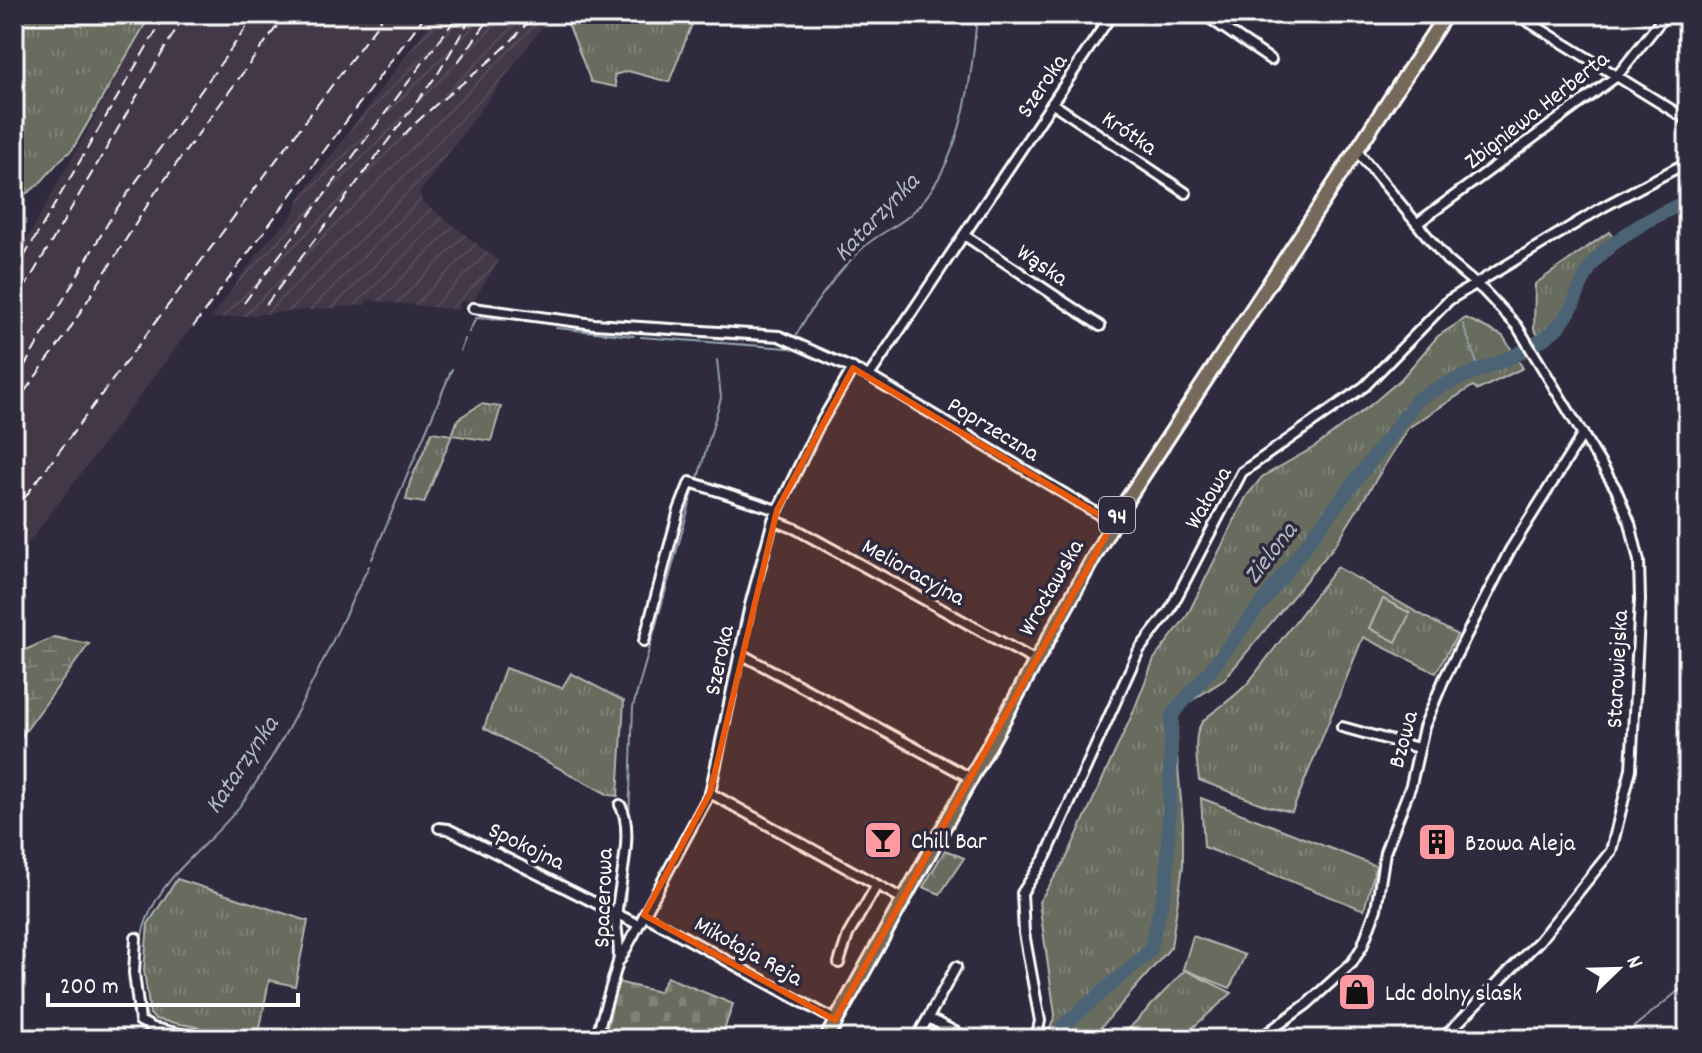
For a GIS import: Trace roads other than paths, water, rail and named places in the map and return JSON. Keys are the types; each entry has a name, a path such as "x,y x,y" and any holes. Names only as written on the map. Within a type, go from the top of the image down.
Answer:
{"main road":[{"name":"Wrocławska","path":"826,1039 901,898 1113,523 1446,14"}],"street":[{"name":"Szeroka","path":"869,376 1112,14"},
{"path":"1203,14 1271,60"},
{"path":"1516,14 1688,120"},
{"name":"Zbigniewa Herberta","path":"1419,222 1617,76 1666,14"},
{"name":"Krótka","path":"1052,103 1186,193"},
{"name":"Starowiejska","path":"1356,150 1419,222 1447,260 1484,291 1524,337 1623,504 1639,561 1631,769 1622,813 1606,861 1524,958 1442,1039"},
{"name":"Wałowa","path":"1036,1039 1040,1021 1024,933 1022,893 1046,856 1134,661 1170,610 1233,485 1254,462 1365,386 1436,311 1473,284 1688,162"},
{"name":"Wąska","path":"964,235 1100,326"},
{"name":"Poprzeczna","path":"473,308 594,324 779,336 869,376 1113,523"},
{"name":"Szeroka","path":"620,960 710,793 739,653 773,520 817,429 853,368"},
{"name":"Bzowa","path":"1259,1039 1307,1004 1352,963 1362,947 1376,909 1385,852 1411,785 1418,748 1444,679 1504,561 1583,434"},
{"path":"644,641 690,482 777,510"},
{"name":"Melioracyjna","path":"773,520 796,529 1034,660"},
{"path":"739,653 969,777"},
{"path":"1342,727 1418,748"},
{"path":"710,793 901,898"},
{"name":"Spacerowa","path":"596,1039 611,977 620,960 617,913 622,888 625,816 620,805"},
{"name":"Spokojna","path":"439,828 448,829 639,925"},
{"path":"839,963 848,935 877,885"},
{"name":"Mikołaja Reja","path":"644,915 835,1020"},
{"path":"136,938 134,973 140,1021 153,1028 206,1039"},
{"path":"916,1039 956,967"},
{"path":"928,1018 969,1039"}],"waterway":[{"name":"Katarzynka","path":"795,338 817,302 846,265 870,241 911,214 942,172 953,147 967,94 977,14"},
{"name":"Zielona","path":"1055,1039 1062,1027 1150,951 1167,880 1172,715 1209,672 1418,399 1535,345 1566,316 1589,270 1604,252 1638,226 1688,201"},
{"name":"Katarzynka","path":"469,332 476,318 506,320"},
{"path":"1463,324 1480,372"},
{"name":"Katarzynka","path":"556,328 634,336"},
{"name":"Katarzynka","path":"641,337 788,348"},
{"name":"Katarzynka","path":"460,351 465,339"},
{"path":"698,478 721,398 717,360"},
{"name":"Katarzynka","path":"372,559 452,369"},
{"path":"629,820 633,707 694,489"},
{"name":"Katarzynka","path":"148,1020 140,982 139,957 143,931 155,902 178,871 243,802 279,746 369,566"},
{"path":"625,906 627,871"},
{"path":"1619,1039 1688,983"},
{"name":"Katarzynka","path":"150,1034 152,1039"}],"railway":[{"path":"14,274 166,14"},
{"path":"14,306 185,14"},
{"path":"14,384 115,211 256,14"},
{"path":"14,406 66,335 155,193 286,14"},
{"path":"14,512 385,14"},
{"path":"193,327 426,14"},
{"path":"244,303 459,14"},
{"path":"266,305 439,72 473,14"},
{"path":"458,62 493,14"},
{"path":"403,136 488,63 534,14"}],"place":[{"name":"Chill Bar","path":"883,840"},
{"name":"Bzowa Aleja","path":"1437,842"},
{"name":"Ldc dolny slask","path":"1357,992"}]}
